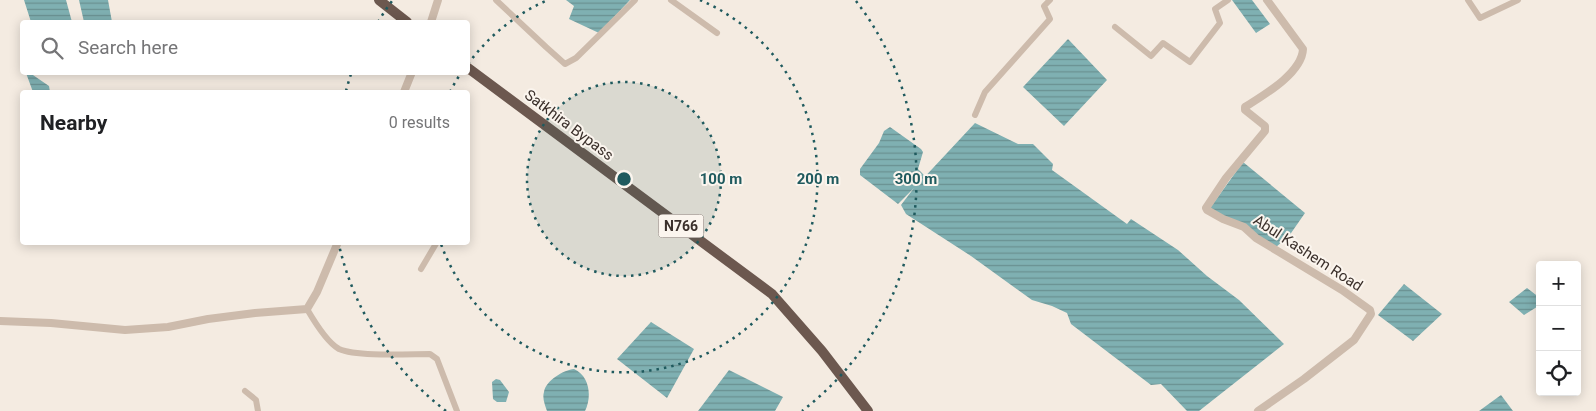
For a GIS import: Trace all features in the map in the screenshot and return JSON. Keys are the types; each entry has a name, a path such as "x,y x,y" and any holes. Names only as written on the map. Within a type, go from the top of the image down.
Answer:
{"highway":[{"path":"379,0 404,20"},
{"name":"Satkhira Bypass","path":"470,69 772,294 822,351 868,411"}],"street":[{"path":"432,20 438,0"},
{"path":"496,0 546,48 566,64 576,58 635,0"},
{"path":"671,0 717,34"},
{"path":"975,116 985,92 1050,19 1044,6 1050,0"},
{"path":"1115,27 1151,56 1163,42 1190,62 1220,23 1215,9 1228,0"},
{"name":"Abul Kashem Road","path":"1258,411 1304,379 1354,340 1371,314 1370,310 1342,290 1256,238 1244,227 1222,219 1206,208 1226,178 1264,131 1265,126 1245,110 1245,106 1267,93 1298,66 1303,56 1303,49 1268,0"},
{"path":"1468,0 1480,18 1518,0"},
{"path":"405,90 411,75"},
{"path":"307,309 317,292 337,245"},
{"path":"421,269 435,245"},
{"path":"0,320 125,330 168,327 217,318 307,309"},
{"path":"307,309 326,336 339,348 356,353 430,354 433,356 437,359 457,411"},
{"path":"245,391 256,400 258,411"}],"water":[{"path":"24,0 66,0 71,20 30,20"},
{"path":"79,0 108,0 112,20 84,20"},
{"path":"566,0 630,0 599,33 569,19 574,6"},
{"path":"1232,0 1252,0 1270,24 1256,33"},
{"path":"1068,39 1107,80 1064,126 1023,87"},
{"path":"27,75 33,75 49,86 50,90 32,90"},
{"path":"975,123 1018,144 1033,144 1053,164 1052,170 1127,224 1131,219 1178,250 1207,276 1239,300 1284,344 1199,411 1187,411 1161,384 1151,385 1071,324 1067,313 1032,300 971,256 906,214 901,205 914,188 898,204 860,175 860,169 879,143 884,131 890,127 923,152 918,169 925,176 919,183"},
{"path":"1243,162 1305,213 1289,236 1276,247 1210,208"},
{"path":"1404,284 1442,314 1413,341 1378,315"},
{"path":"1527,288 1536,295 1536,308 1524,315 1509,302"},
{"path":"651,322 694,349 667,398 617,359"},
{"path":"574,369 583,377 588,387 589,393 585,411 547,411 543,397 548,383 565,371"},
{"path":"729,370 783,397 775,411 698,411"},
{"path":"496,379 500,380 509,392 506,402 497,402 493,399 492,382"},
{"path":"1501,395 1513,411 1479,411"}]}
